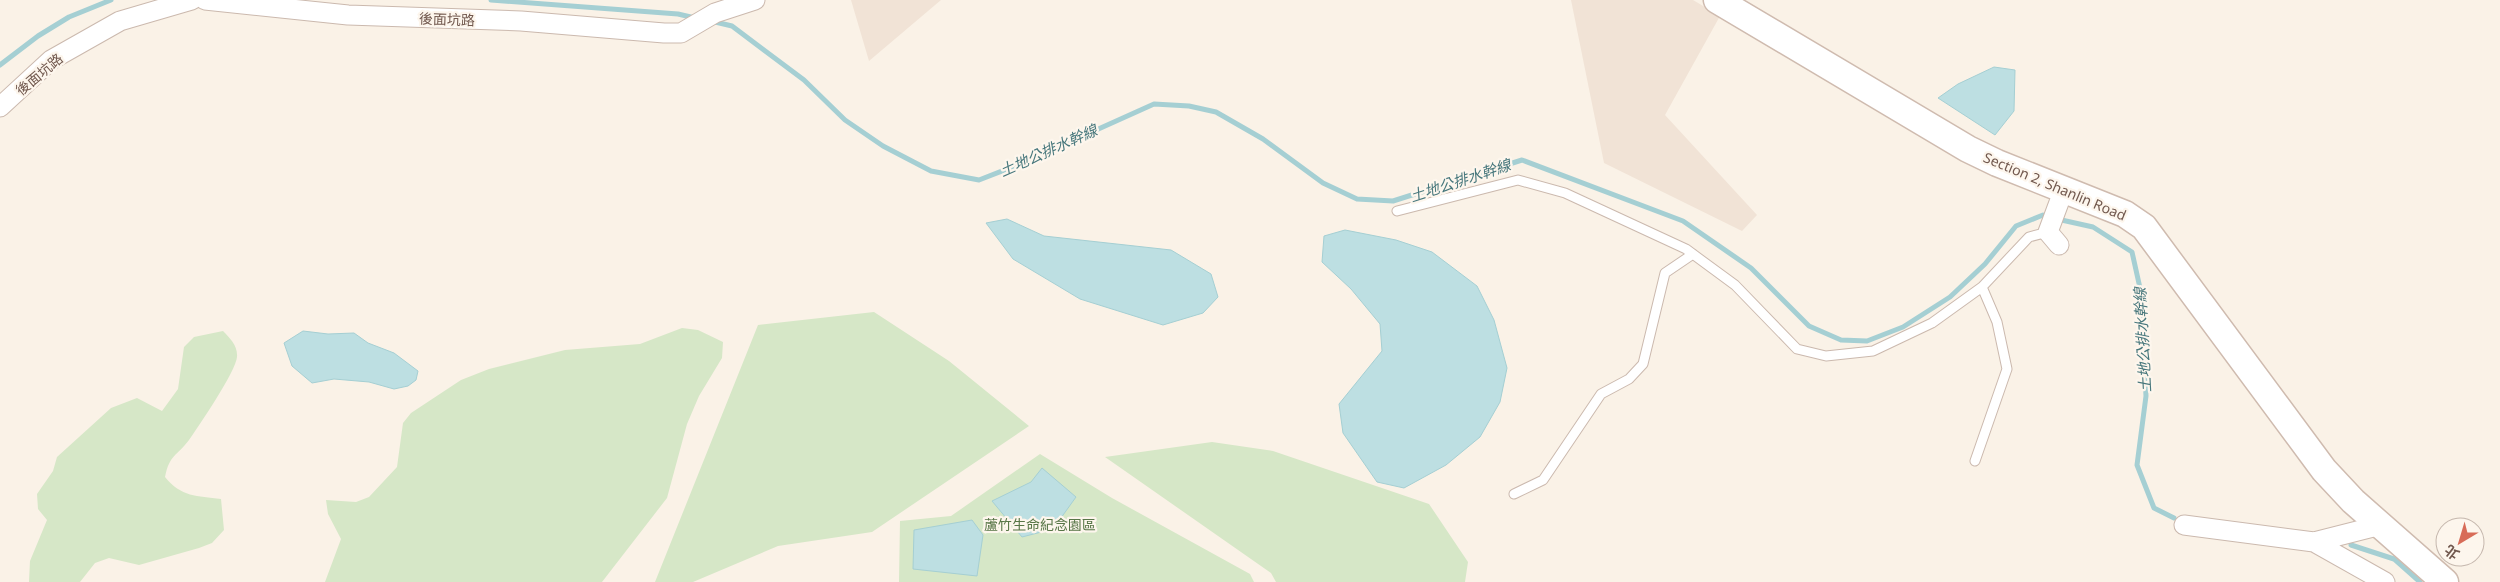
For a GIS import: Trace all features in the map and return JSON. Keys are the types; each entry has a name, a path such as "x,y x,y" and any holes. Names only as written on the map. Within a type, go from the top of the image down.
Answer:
{"main road":[{"name":"Section 2, Shanlin Road","path":"1717,0 1968,149 2061,196 2125,214 2144,227 2324,470 2381,526 2445,582"}],"street":[{"name":"後面坑路","path":"0,107 51,60 120,21 192,0"},
{"name":"後面坑路","path":"205,0 348,15 521,21 681,33 715,14 755,0"},
{"path":"2052,235 2061,196"},
{"path":"2184,525 2314,542 2381,526"},
{"path":"2314,542 2385,582"}],"lane":[{"path":"1397,211 1518,180 1565,193 1693,254 1736,285 1797,349 1826,356 1873,351 1932,323 1982,287 2029,237 2052,235"},
{"path":"1514,494 1542,480 1601,394 1629,379 1643,364 1665,274 1693,254"},
{"path":"1975,461 2008,369 1997,322 1982,287"}],"shaded area":[{"path":"851,0 941,0 869,61"},
{"path":"1571,0 1693,0 1720,16 1665,115 1757,215 1742,231 1604,163"}],"green space":[{"path":"874,312 949,361 1029,426 872,532 778,546 693,582 655,582 758,325"},
{"path":"682,328 698,330 723,342 722,358 699,396 687,424 667,498 602,582 325,582 341,539 328,514 326,500 356,502 369,497 397,467 403,423 411,413 461,380 489,369 565,350 640,344"},
{"path":"223,331 235,346 237,357 235,364 201,423 171,460 165,477 171,484 183,492 221,499 224,530 212,543 139,565 109,558 95,563 80,582 29,582 30,561 47,520 38,509 37,494 53,471 57,457 111,408 137,398 162,411 178,389 184,347 194,337"},
{"path":"1212,442 1273,451 1429,504 1468,562 1465,582 1276,582 1271,573 1105,457"},
{"name":"蘆竹生命紀念園區","path":"1040,454 1112,498 1250,574 1254,582 899,582 900,521 951,516"}],"water":[{"path":"1994,67 2015,70 2014,111 1995,135 1938,98 1958,84"},
{"path":"1007,219 1044,236 1171,250 1211,274 1218,297 1203,313 1163,325 1080,299 1013,259 986,223"},
{"path":"1345,230 1396,240 1432,252 1477,286 1494,320 1507,368 1500,402 1480,437 1446,465 1404,488 1377,482 1343,433 1339,404 1382,351 1380,324 1351,289 1322,262 1324,236"},
{"path":"303,331 328,334 354,333 368,343 394,353 418,371 416,380 408,386 394,389 369,382 334,379 312,383 292,366 284,343"},
{"path":"1042,468 1076,497 1053,529 1022,537 992,501 1031,482"},
{"path":"972,520 983,535 977,576 913,569 914,530"}],"waterway":[{"name":"土地公排水幹線","path":"0,65 38,36 69,17 111,0"},
{"name":"土地公排水幹線","path":"491,0 678,14 695,18"},
{"name":"土地公排水幹線","path":"711,21 732,26 804,80 845,120 883,146 931,171 979,180 1025,162 1154,104 1189,106 1216,112 1263,139 1323,183 1357,199 1393,201 1522,160 1683,221 1751,268 1809,326 1841,340 1867,341 1903,327 1950,297 1985,264 2016,226 2043,215 2049,217"},
{"name":"土地公排水幹線","path":"2057,219 2093,227 2132,252 2140,288 2146,396 2137,465 2154,508 2174,518"},
{"name":"土地公排水幹線","path":"2351,545 2394,559 2420,582"}]}
